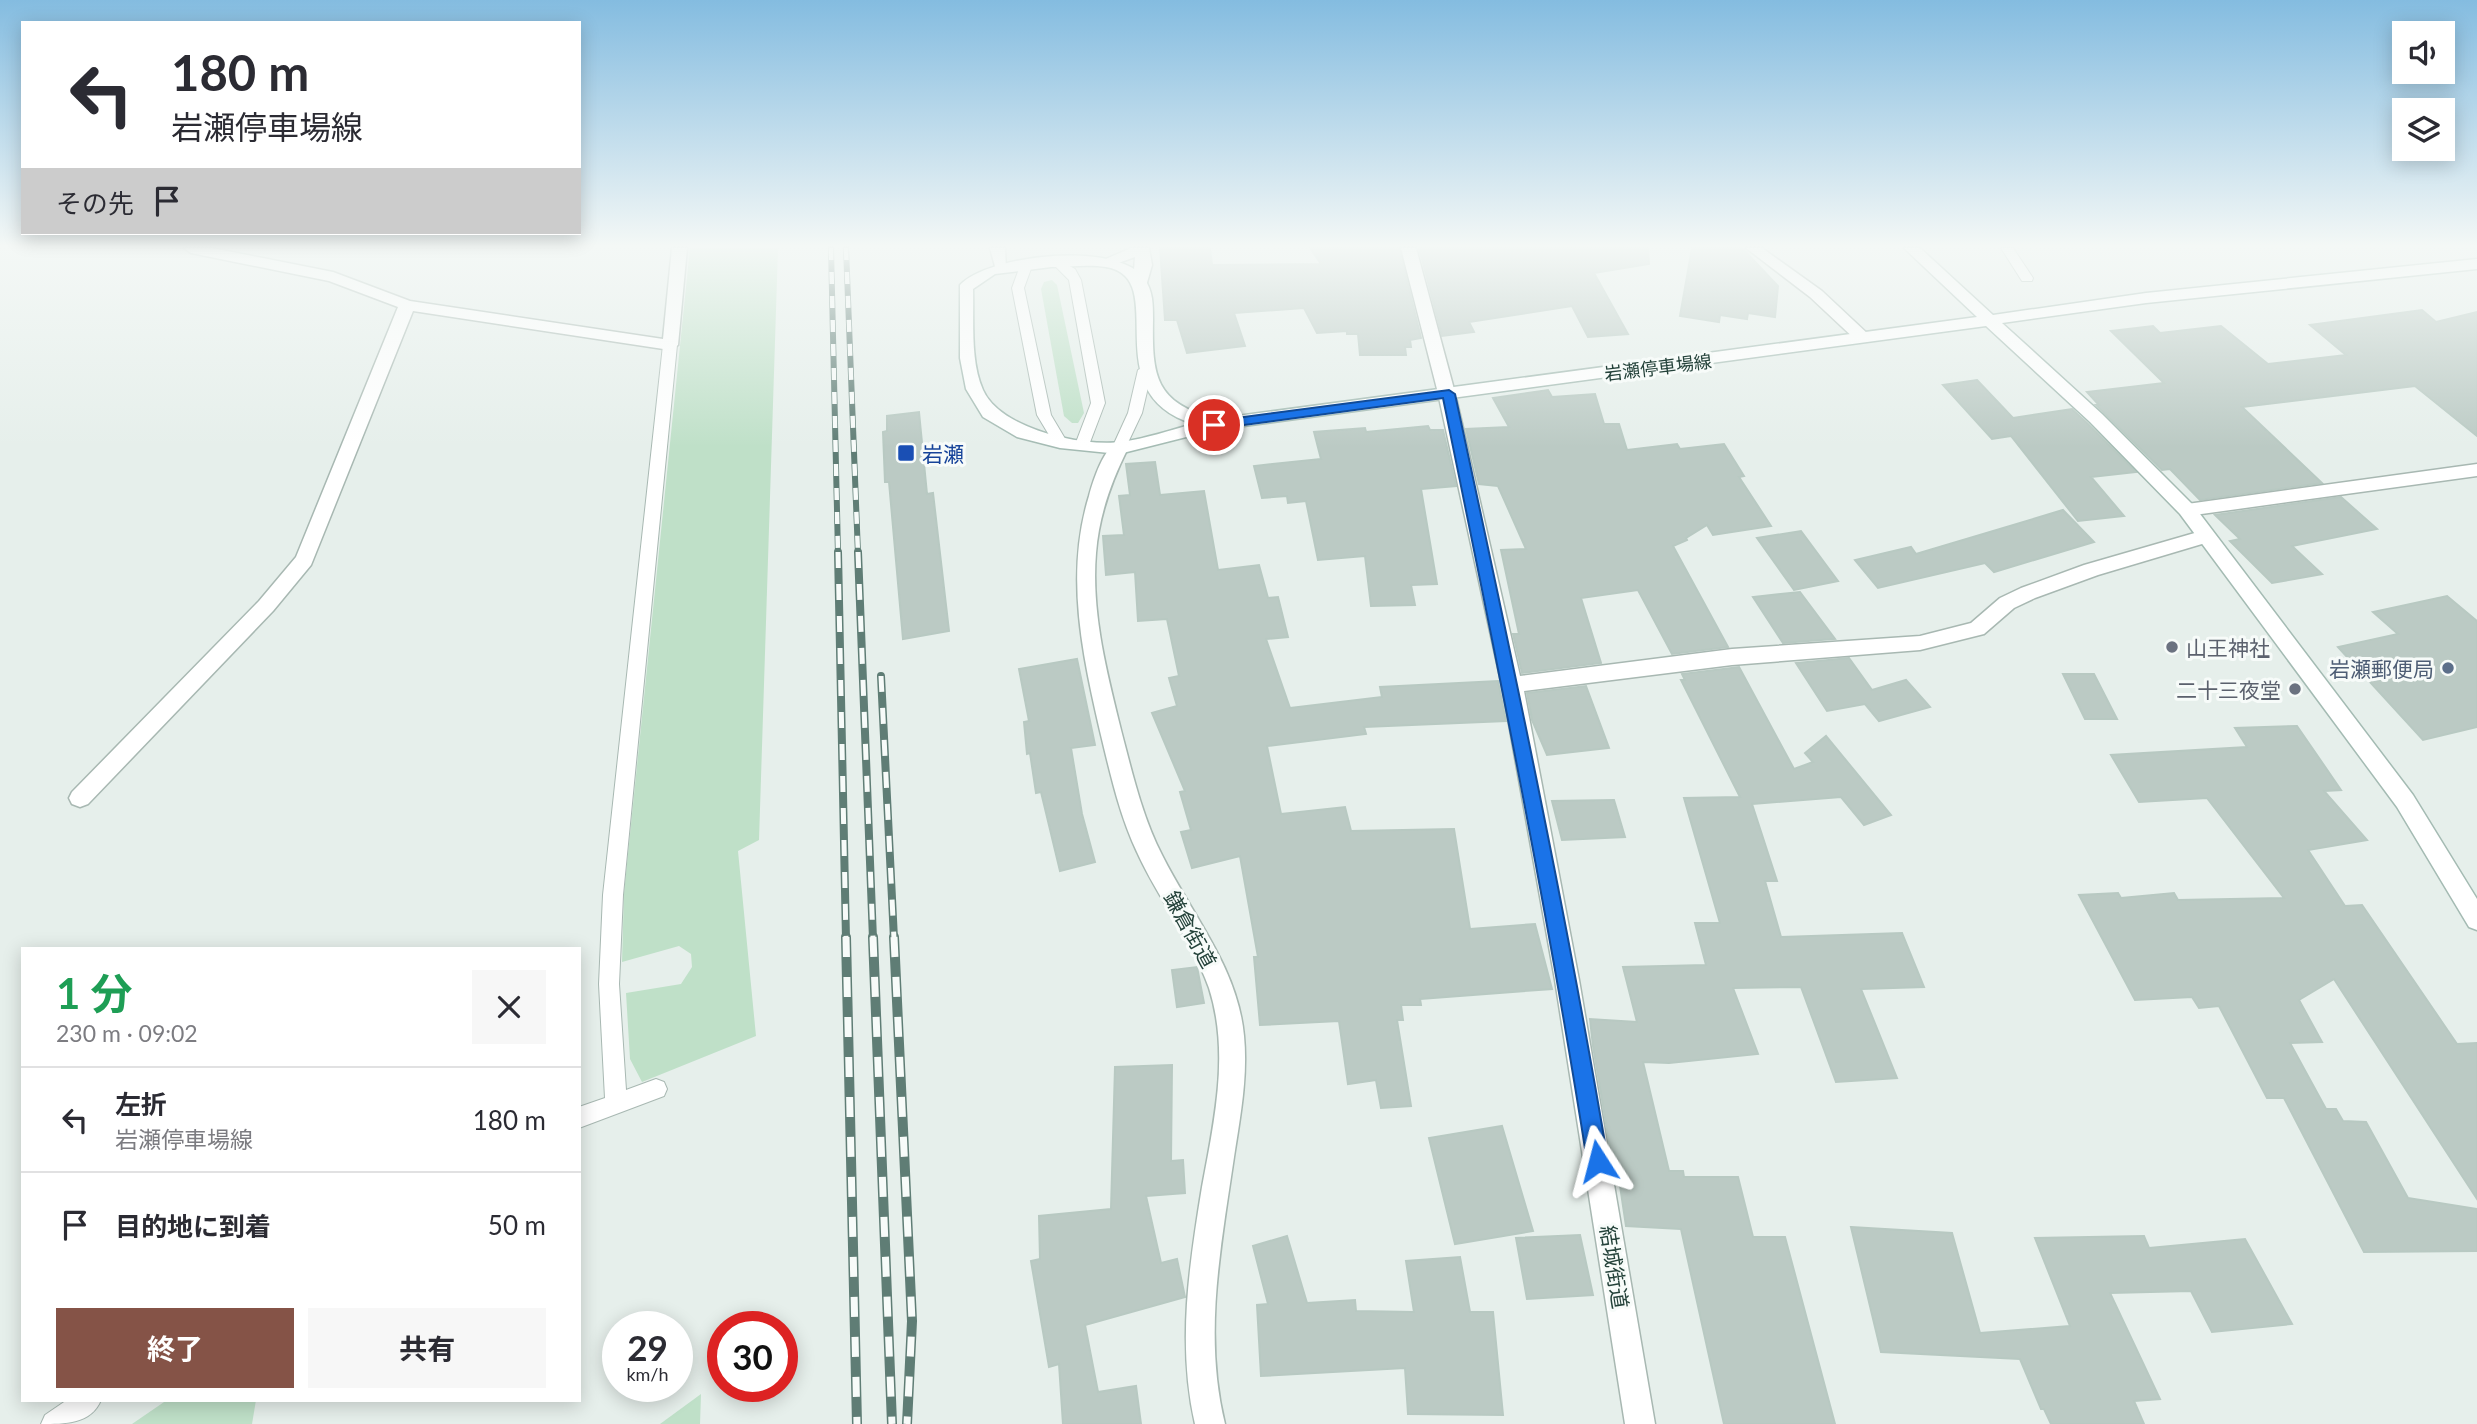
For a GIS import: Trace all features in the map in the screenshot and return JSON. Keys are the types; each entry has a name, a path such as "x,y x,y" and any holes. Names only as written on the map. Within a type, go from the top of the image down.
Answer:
{"street":[{"path":"80,798 265,606 304,560 403,314"},
{"path":"469,314 670,345 673,314"},
{"name":"岩瀬停車場線","path":"966,314 968,358 974,389 989,413 1007,426 1060,442 1119,448 1214,425 2025,314"},
{"path":"1146,314 1145,370 1161,401 1178,413 1214,425"},
{"name":"結城街道","path":"1427,314 1449,394 1510,685 1576,1030 1640,1424"},
{"path":"1838,314 1863,338"},
{"path":"1987,314 2096,418 2187,510 2405,802 2477,920"},
{"name":"鎌倉街道","path":"1119,448 1108,467 1085,547 1084,591 1089,644 1139,829 1157,869 1192,927 1218,978 1234,1043 1203,1292 1200,1344 1205,1408 1210,1424"},
{"path":"2187,510 2477,470"},
{"path":"1510,685 1732,657 1920,643 1977,629 2007,603 2040,588 2091,569 2206,536"}],"lane":[{"path":"1023,314 1044,415 1060,442"},
{"path":"1081,314 1098,403 1082,445"},
{"path":"616,1105 608,984 613,895 670,345"},
{"path":"1119,448 1135,413 1145,370"},
{"path":"581,1117 656,1089"},
{"path":"54,1424 86,1402"}],"green space":[{"path":"683,314 776,314 759,840 738,851 756,1036 642,1082 630,1059 626,993 681,984 692,967 691,954 679,946 622,962 624,893"},
{"path":"1046,314 1063,314 1084,413 1078,423 1072,423 1064,416"},
{"path":"701,1394 700,1424 660,1424 693,1402"},
{"path":"164,1402 256,1402 252,1424 132,1424"}],"building":[{"path":"1165,314 1234,314 1245,346 1187,353 1177,320 1165,320"},
{"path":"1307,314 1415,314 1421,338 1410,340 1411,347 1405,347 1406,355 1360,355 1358,334 1347,334 1347,331 1317,333"},
{"path":"1436,314 1518,314 1469,322 1474,332 1442,336"},
{"path":"1576,314 1617,314 1628,334 1588,337"},
{"path":"1680,314 1748,314 1747,319 1720,315 1719,322"},
{"path":"2389,314 2427,314 2436,322 2477,314 2477,436 2415,386 2242,407 2322,483 2200,500 2170,469 2162,470 2096,405 2099,405 2087,392 2164,383 2111,331 2153,326 2160,333 2221,326 2268,364 2346,355 2310,325"},
{"path":"1977,380 2013,418 2072,409 2136,472 2091,477 2124,516 2078,521 2011,436 1992,439 1943,385"},
{"path":"1548,390 1552,397 1595,394 1604,424 1619,424 1627,450 1677,444 1680,449 1724,444 1744,476 1739,477 1771,526 1713,535 1707,525 1686,538 1687,540 1673,546 1728,647 1672,654 1638,590 1581,598 1601,663 1522,673 1513,634 1519,634 1501,550 1526,549 1498,486 1479,484 1466,429 1509,427 1493,398"},
{"path":"919,412 927,494 933,493 949,631 903,639 889,482 885,482 883,432 887,431 887,416"},
{"path":"1428,426 1430,430 1443,430 1456,486 1421,489 1437,584 1411,585 1415,605 1371,606 1365,556 1318,560 1306,501 1288,503 1287,496 1262,498 1254,466 1321,459 1314,432 1365,428 1366,432"},
{"path":"1155,462 1160,495 1204,491 1218,570 1259,565 1268,598 1278,597 1288,637 1266,639 1290,708 1382,697 1380,687 1498,681 1506,721 1364,727 1366,734 1267,746 1281,814 1345,807 1351,831 1454,829 1470,929 1535,924 1552,989 1420,999 1421,1005 1401,1005 1403,1020 1397,1020 1411,1106 1381,1108 1376,1080 1348,1084 1339,1021 1260,1025 1254,957 1258,957 1240,856 1192,868 1181,832 1191,830 1180,792 1185,791 1152,713 1177,706 1169,678 1179,676 1167,619 1138,621 1135,572 1106,575 1103,536 1124,535 1119,496 1130,495 1126,464"},
{"path":"2341,497 2377,529 2292,546 2322,574 2272,583 2230,541 2240,539 2215,515"},
{"path":"2063,510 2094,542 1994,572 1985,563 1878,588 1855,560 1911,547 1916,554"},
{"path":"1801,531 1838,581 1794,590 1757,538"},
{"path":"1800,592 1835,639 1783,643 1753,597"},
{"path":"2447,596 2477,621 2477,727 2423,740 2338,647 2398,634 2373,612"},
{"path":"1849,658 1872,690 1906,680 1930,707 1879,721 1865,704 1827,711 1796,663"},
{"path":"1077,659 1095,745 1071,748 1082,814 1095,862 1060,871 1041,792 1036,793 1030,753 1027,754 1024,722 1029,721 1019,669"},
{"path":"1739,667 1794,769 1813,762 1805,753 1826,736 1891,815 1864,825 1841,797 1752,804 1777,881 1765,881 1781,937 1902,933 1924,987 1861,989 1897,1078 1836,1082 1801,987 1733,988 1758,1054 1669,1063 1643,1062 1669,1171 1683,1171 1684,1177 1738,1177 1753,1237 1785,1237 1835,1424 1724,1424 1681,1229 1626,1226 1615,1152 1611,1153 1593,1046 1590,1019 1637,1022 1623,967 1706,965 1695,923 1720,923 1684,798 1740,797 1681,680 1685,680 1682,674"},
{"path":"2063,674 2094,674 2117,719 2085,719"},
{"path":"1586,686 1609,748 1547,755 1532,720 1527,693"},
{"path":"2297,726 2341,790 2324,791 2367,840 2308,850 2345,906 2362,905 2457,1044 2477,1043 2477,1199 2334,979 2299,1000 2322,1042 2290,1043 2326,1109 2336,1109 2343,1121 2366,1122 2408,1198 2477,1209 2477,1251 2364,1252 2284,1098 2267,1098 2219,1006 2199,1008 2192,997 2135,1000 2079,895 2118,893 2121,898 2174,893 2178,900 2284,898 2207,798 2139,802 2111,755 2247,747 2235,728"},
{"path":"1614,800 1625,837 1562,840 1552,801"},
{"path":"1197,967 1204,1003 1177,1007 1172,970"},
{"path":"1172,1065 1171,1161 1183,1160 1185,1193 1146,1196 1161,1263 1177,1259 1185,1297 1085,1325 1098,1392 1136,1386 1141,1424 1063,1424 1059,1364 1049,1367 1031,1261 1040,1259 1039,1216 1111,1209 1115,1067"},
{"path":"1502,1126 1533,1231 1455,1244 1429,1138"},
{"path":"1851,1227 1952,1233 1980,1333 2070,1326 2035,1238 2144,1236 2149,1248 2245,1239 2292,1324 2212,1332 2191,1291 2110,1293 2160,1399 2134,1401 2144,1424 2051,1424 2044,1409 2041,1409 2020,1359 1881,1352"},
{"path":"1580,1235 1593,1295 1527,1299 1516,1238"},
{"path":"1287,1236 1307,1303 1355,1300 1356,1311 1414,1312 1406,1261 1460,1257 1470,1312 1493,1312 1503,1415 1408,1414 1405,1368 1261,1376 1257,1305 1268,1304 1253,1246"}],"railway":[{"path":"833,314 838,554"},
{"path":"849,314 858,554"},
{"path":"838,552 846,939"},
{"path":"858,552 873,939"},
{"path":"881,676 894,939"},
{"path":"846,937 857,1424"},
{"path":"873,937 892,1424"},
{"path":"894,937 912,1321 907,1424"}],"place":[{"name":"岩瀬","path":"906,453"},
{"name":"山王神社","path":"2172,647"},
{"name":"岩瀬郵便局","path":"2448,668"},
{"name":"二十三夜堂","path":"2295,689"}],"route":[{"path":"1214,425 1449,394 1510,685 1576,1030 1598,1161"}]}
